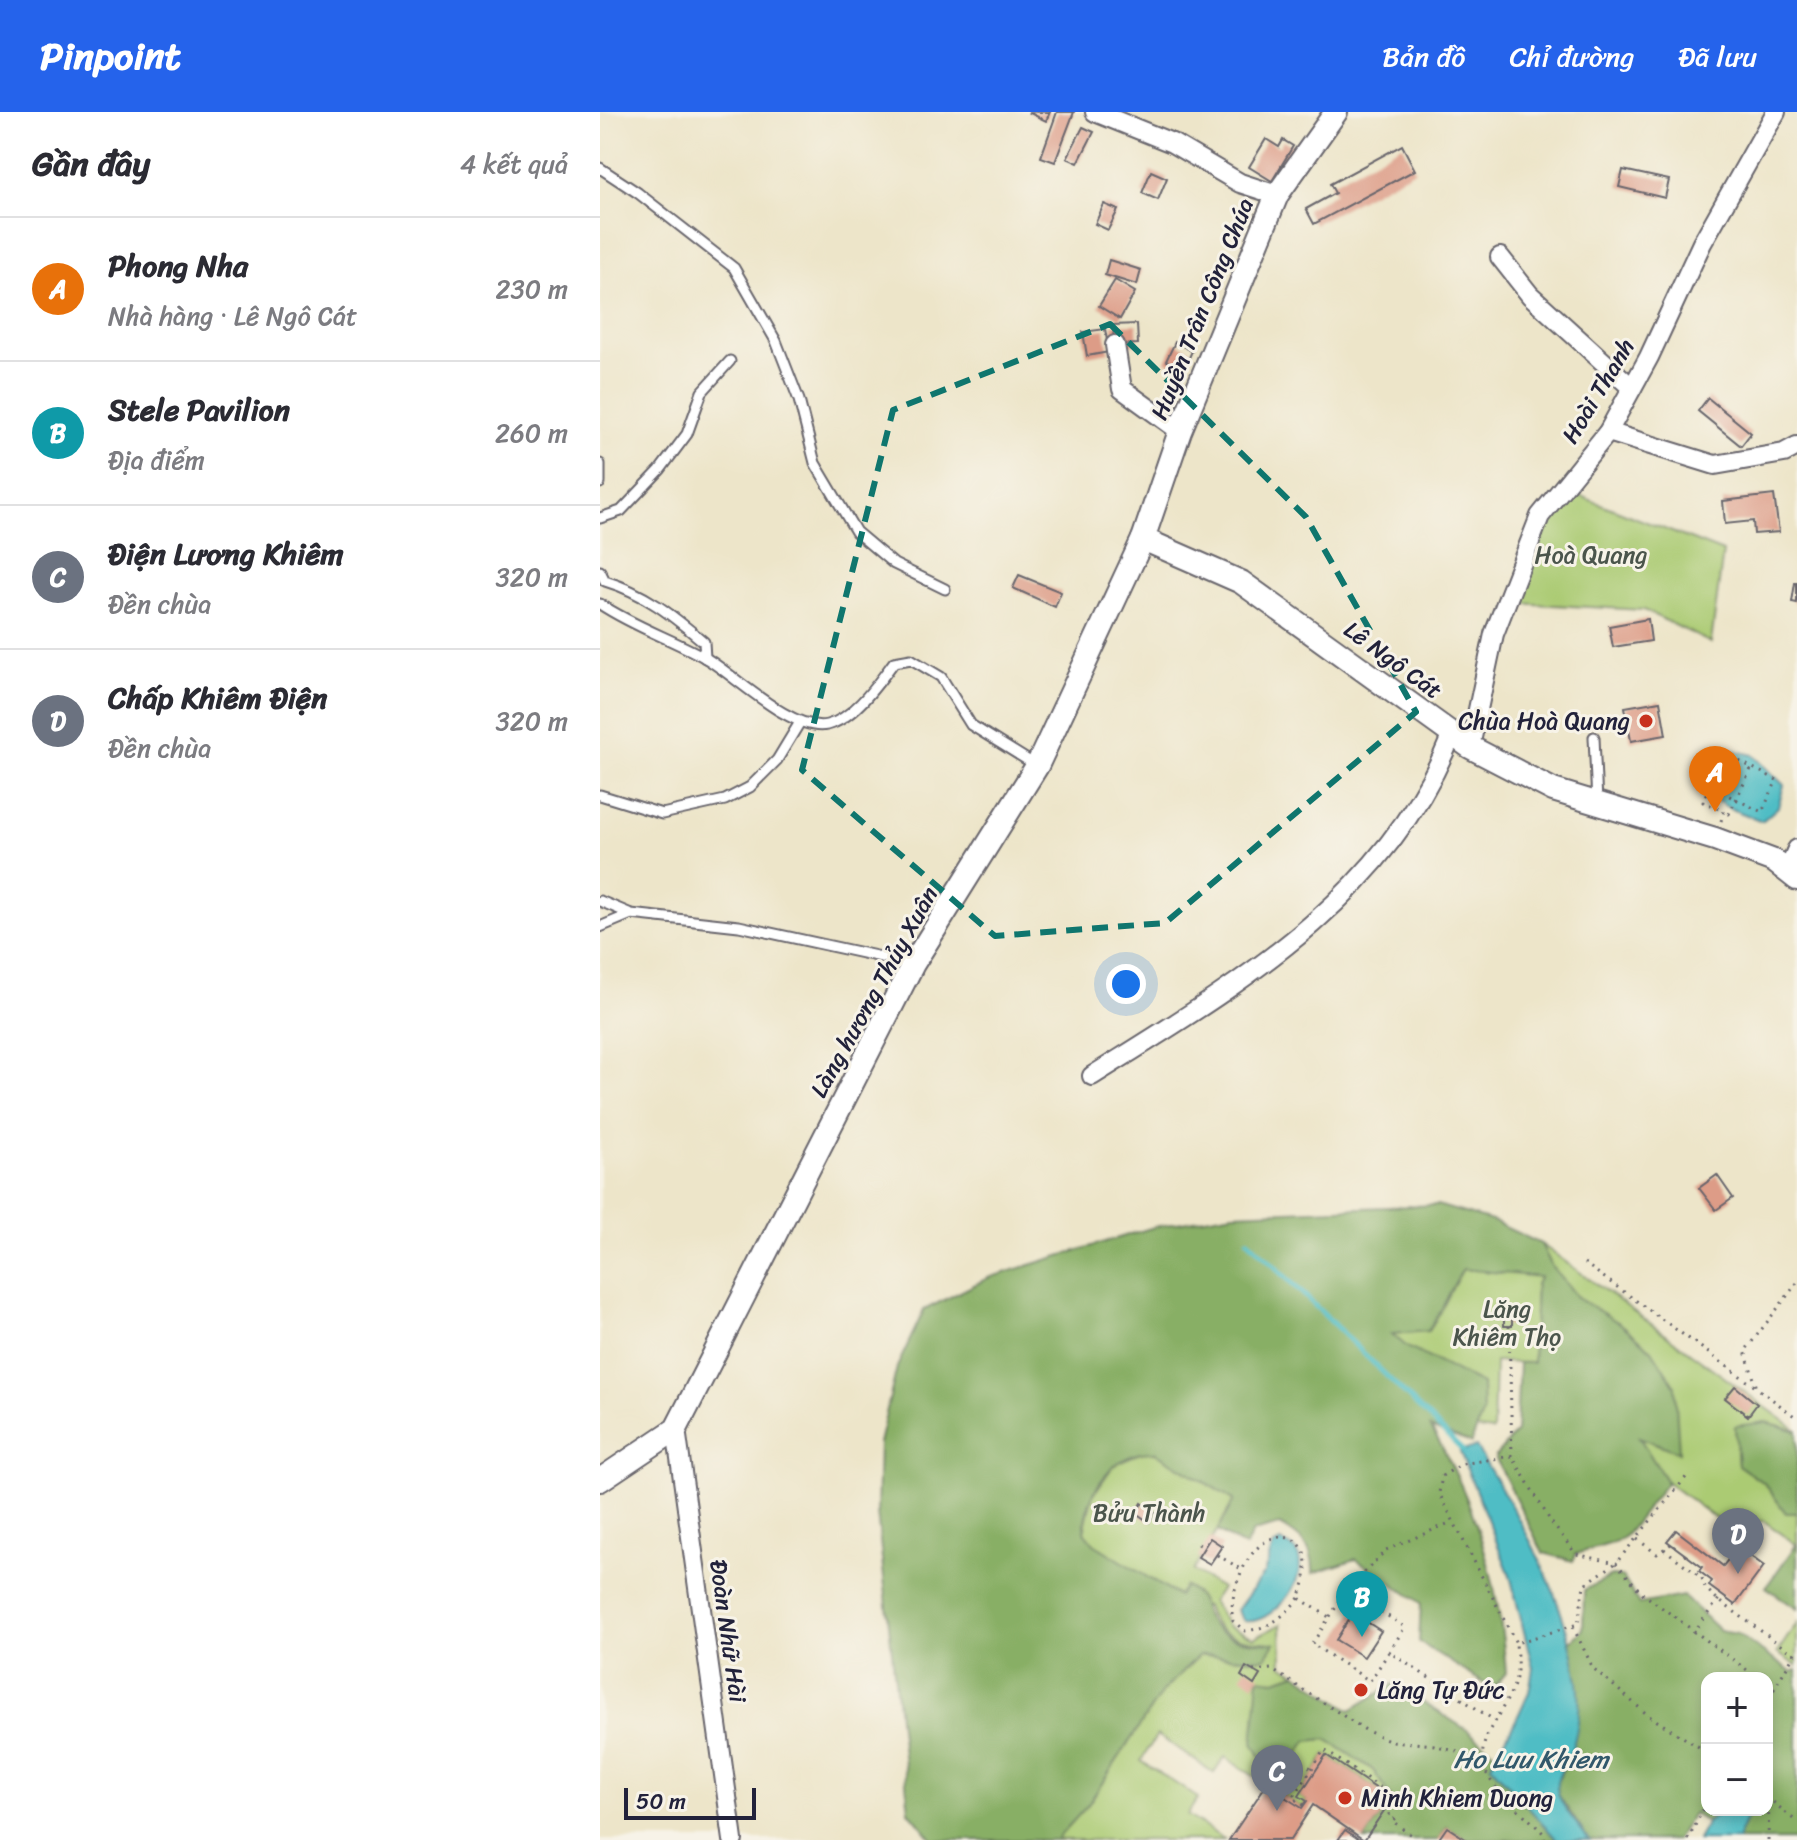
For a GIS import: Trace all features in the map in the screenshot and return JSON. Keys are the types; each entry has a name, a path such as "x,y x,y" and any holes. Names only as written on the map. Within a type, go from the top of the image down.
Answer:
{"street":[{"path":"1095,112 1172,143 1240,183 1277,195"},
{"name":"Huyền Trân Công Chúa","path":"1143,539 1180,431 1277,195 1336,112"},
{"name":"Hoài Thanh","path":"1092,1076 1261,968 1339,900 1369,867 1422,798 1461,741 1494,634 1540,516 1608,432 1702,243 1776,112"},
{"path":"1500,257 1530,295 1632,388"},
{"path":"1115,345 1122,389 1180,431"},
{"path":"1608,432 1715,465 1784,453 1797,446"},
{"name":"Lê Ngô Cát","path":"1143,539 1241,582 1461,741 1553,790 1715,839 1774,861 1792,876"},
{"name":"Làng hương Thủy Xuân","path":"676,1429 913,964 1037,766 1143,539"},
{"path":"1792,876 1797,849"},
{"path":"600,1480 676,1429"},
{"name":"Đoàn Nhữ Hài","path":"676,1429 733,1840"}],"lane":[{"path":"600,168 734,268 776,341 799,400 815,463 856,532 894,564 945,589"},
{"path":"600,518 621,511 660,470 687,434 702,392 730,361"},
{"path":"600,464 600,483"},
{"path":"600,571 605,581 639,592 675,617 704,642 705,658"},
{"path":"600,604 631,625 705,658 800,722 827,725 863,702 894,662 911,659 941,677 971,725 1037,766"},
{"path":"600,795 662,814 725,800 750,787 777,760 800,722"},
{"path":"1594,737 1597,803"},
{"path":"600,901 631,914 739,926 913,964"},
{"path":"600,927 631,914"}],"path":[{"path":"1709,786 1735,799 1762,812 1777,780 1752,767 1725,754 1709,786 1703,802 1727,813 1735,799 1752,767"},
{"path":"1584,1263 1797,1418"},
{"path":"1757,1388 1745,1351 1797,1283"},
{"path":"1509,1326 1512,1456 1551,1522 1576,1554 1616,1563 1642,1593 1749,1672"},
{"path":"1512,1456 1462,1464 1442,1476 1439,1493 1516,1643 1518,1668 1513,1688 1485,1735 1481,1759 1493,1784 1543,1833 1545,1840"},
{"path":"1516,1643 1578,1624 1584,1585 1616,1563 1687,1476"},
{"path":"1347,1590 1405,1627 1370,1681 1312,1644 1347,1590 1386,1550 1452,1522"},
{"path":"1281,1537 1295,1542 1308,1563 1307,1577 1299,1598 1285,1615 1266,1628 1245,1631 1233,1621 1230,1610 1233,1588 1254,1552 1268,1541 1281,1537"},
{"path":"1637,1539 1657,1554 1671,1544"},
{"path":"1198,1544 1204,1547"},
{"path":"1664,1549 1702,1578 1705,1588 1718,1600 1793,1654"},
{"path":"1217,1555 1243,1570"},
{"path":"1693,1633 1722,1595"},
{"path":"1299,1598 1329,1617"},
{"path":"1573,1626 1593,1668 1649,1716 1701,1748"},
{"path":"1774,1689 1797,1649"},
{"path":"1389,1652 1494,1720"},
{"path":"1253,1671 1271,1669 1367,1731 1392,1741 1434,1745 1481,1759"},
{"path":"1304,1805 1293,1798 1324,1750 1398,1799 1389,1814 1395,1818 1392,1821 1410,1834 1411,1840"},
{"path":"1296,1757 1312,1769"},
{"path":"1773,1802 1797,1822"},
{"path":"1688,1840 1701,1813"},
{"path":"1768,1816 1768,1840"}],"highlighted area":[{"path":"1110,324 1306,517 1416,712 1165,923 995,936 802,770 893,410"}],"green space":[{"name":"Hoà Quang","path":"1570,492 1723,552 1711,643 1644,610 1516,603 1539,532"},
{"path":"1437,1205 1492,1221 1541,1244 1552,1267 1579,1299 1621,1324 1652,1350 1675,1386 1679,1452 1639,1437 1667,1482 1626,1535 1616,1542 1576,1554 1573,1561 1543,1553 1495,1457 1516,1432 1519,1363 1533,1363 1536,1284 1540,1277 1463,1269 1428,1331 1392,1334 1407,1347 1482,1384 1483,1412 1471,1443 1431,1428 1461,1485 1491,1577 1506,1673 1493,1689 1419,1642 1421,1603 1356,1559 1313,1573 1311,1556 1305,1544 1280,1525 1253,1532 1245,1547 1217,1531 1234,1500 1155,1452 1140,1453 1114,1466 1104,1477 1090,1503 1084,1532 1094,1544 1178,1596 1184,1586 1191,1590 1199,1597 1209,1621 1222,1633 1239,1640 1275,1643 1265,1658 1199,1655 1162,1692 1087,1806 1056,1840 933,1840 909,1811 877,1513 879,1443 897,1367 924,1310 988,1278 1154,1227 1233,1213"},
{"path":"1541,1244 1797,1430 1766,1422 1735,1427 1738,1465 1765,1484 1786,1513 1797,1513 1797,1545 1764,1521 1724,1525 1667,1482 1638,1437 1678,1452 1652,1350 1621,1324 1579,1299 1552,1267"},
{"name":"Lăng Khiêm Thọ","path":"1463,1269 1541,1276 1536,1284 1533,1363 1495,1362 1493,1431 1476,1429 1483,1412 1391,1334 1428,1331"},
{"path":"1766,1422 1797,1431 1797,1513 1786,1513 1765,1484 1738,1465 1735,1426"},
{"name":"Bửu Thành","path":"1146,1451 1155,1452 1235,1501 1193,1571 1221,1588 1212,1601 1228,1626 1254,1638 1281,1624 1282,1664 1296,1673 1276,1680 1259,1679 1257,1710 1283,1777 1307,1740 1326,1739 1373,1770 1392,1799 1326,1755 1299,1796 1307,1801 1302,1808 1225,1757 1214,1773 1157,1735 1141,1761 1198,1798 1187,1815 1225,1840 1056,1840 1087,1806 1162,1692 1200,1655 1265,1658 1274,1644 1242,1639 1224,1632 1216,1626 1206,1606 1178,1596 1093,1544 1084,1532 1092,1497 1115,1463"},
{"path":"1797,1545 1797,1609 1766,1587"},
{"path":"1611,1576 1623,1577 1639,1604 1683,1596 1720,1631 1737,1634 1791,1672 1797,1670 1797,1840 1737,1840 1747,1816 1773,1816 1773,1672 1701,1672 1701,1816 1715,1816 1707,1823 1693,1813 1676,1840 1589,1840 1559,1796 1556,1784 1573,1746 1578,1683 1569,1643 1583,1629 1584,1590"},
{"path":"1797,1623 1797,1666 1777,1653"},
{"path":"1296,1673 1351,1710 1394,1684 1467,1730 1495,1753 1491,1765 1557,1840 1467,1840 1447,1827 1438,1840 1364,1840 1392,1799 1373,1770 1326,1739 1307,1741 1283,1777 1268,1771 1253,1743 1259,1678 1276,1680"}],"water":[{"path":"1718,746 1753,755 1784,785 1778,807 1762,821 1729,808 1701,791 1705,766"},
{"name":"Ho Luu Khiem","path":"1476,1447 1539,1559 1572,1650 1578,1682 1578,1724 1557,1788 1565,1808 1589,1840 1557,1840 1491,1765 1529,1692 1533,1668 1510,1575 1460,1452"},
{"path":"1280,1542 1294,1549 1299,1560 1299,1574 1293,1588 1271,1613 1257,1620 1244,1621 1237,1610 1264,1573 1273,1546"},
{"path":"1715,1816 1747,1816 1737,1840 1698,1840 1707,1823"}],"building":[{"path":"1028,112 1050,112 1046,121"},
{"path":"1057,112 1074,112 1055,162 1041,157"},
{"path":"1083,127 1094,132 1078,163 1067,158"},
{"path":"1266,139 1279,147 1283,140 1293,146 1272,181 1249,167"},
{"path":"1402,145 1415,170 1314,224 1306,209 1335,193 1330,184"},
{"path":"1623,170 1669,180 1665,198 1619,187"},
{"path":"1151,171 1167,178 1158,200 1142,193"},
{"path":"1104,204 1118,210 1108,230 1095,224"},
{"path":"1109,260 1141,270 1137,285 1105,275"},
{"path":"1115,280 1135,292 1120,319 1099,306"},
{"path":"1137,324 1138,344 1114,345 1113,325"},
{"path":"1105,329 1109,352 1087,356 1083,332"},
{"path":"1175,342 1192,351 1184,369 1166,361"},
{"path":"1708,398 1751,433 1741,446 1698,411"},
{"path":"1774,495 1779,532 1754,534 1753,521 1725,524 1723,501"},
{"path":"1019,575 1061,592 1055,607 1013,588"},
{"path":"1797,583 1797,603 1792,602"},
{"name":"Chùa Hoà Quang","path":"1648,619 1651,641 1613,647 1609,626"},
{"name":"Chùa Hoà Quang","path":"1660,701 1666,735 1631,741 1625,707"},
{"path":"1717,1175 1733,1198 1716,1210 1699,1188"},
{"path":"1504,1311 1512,1312 1512,1326 1504,1326"},
{"path":"1735,1386 1757,1404 1748,1416 1725,1398"},
{"path":"1142,1503 1155,1512 1149,1522 1136,1513"},
{"path":"1676,1530 1723,1566 1738,1547 1764,1566 1735,1605 1709,1586 1712,1581 1699,1571 1702,1567 1667,1541"},
{"path":"1210,1538 1222,1546 1210,1564 1198,1557"},
{"path":"1353,1613 1381,1631 1364,1657 1336,1640"},
{"path":"1246,1667 1260,1675 1254,1685 1241,1676"},
{"name":"Minh Khiem Duong","path":"1326,1755 1392,1799 1364,1840 1313,1805 1290,1840 1229,1840 1266,1785 1302,1808 1307,1801 1299,1796"},
{"path":"1447,1827 1467,1840 1438,1840"},
{"path":"1345,1830 1360,1840 1338,1840"}],"waterway":[{"path":"1248,1240 1463,1451"}],"place":[{"name":"Chùa Hoà Quang","path":"1646,721"},
{"name":"Phong Nha","path":"1715,812"},
{"name":"Chấp Khiêm Điện","path":"1738,1574"},
{"name":"Stele Pavilion","path":"1362,1637"},
{"name":"Lăng Tự Đức","path":"1361,1690"},
{"name":"Minh Khiem Duong","path":"1345,1798"},
{"name":"Điện Lương Khiêm","path":"1277,1811"}]}
